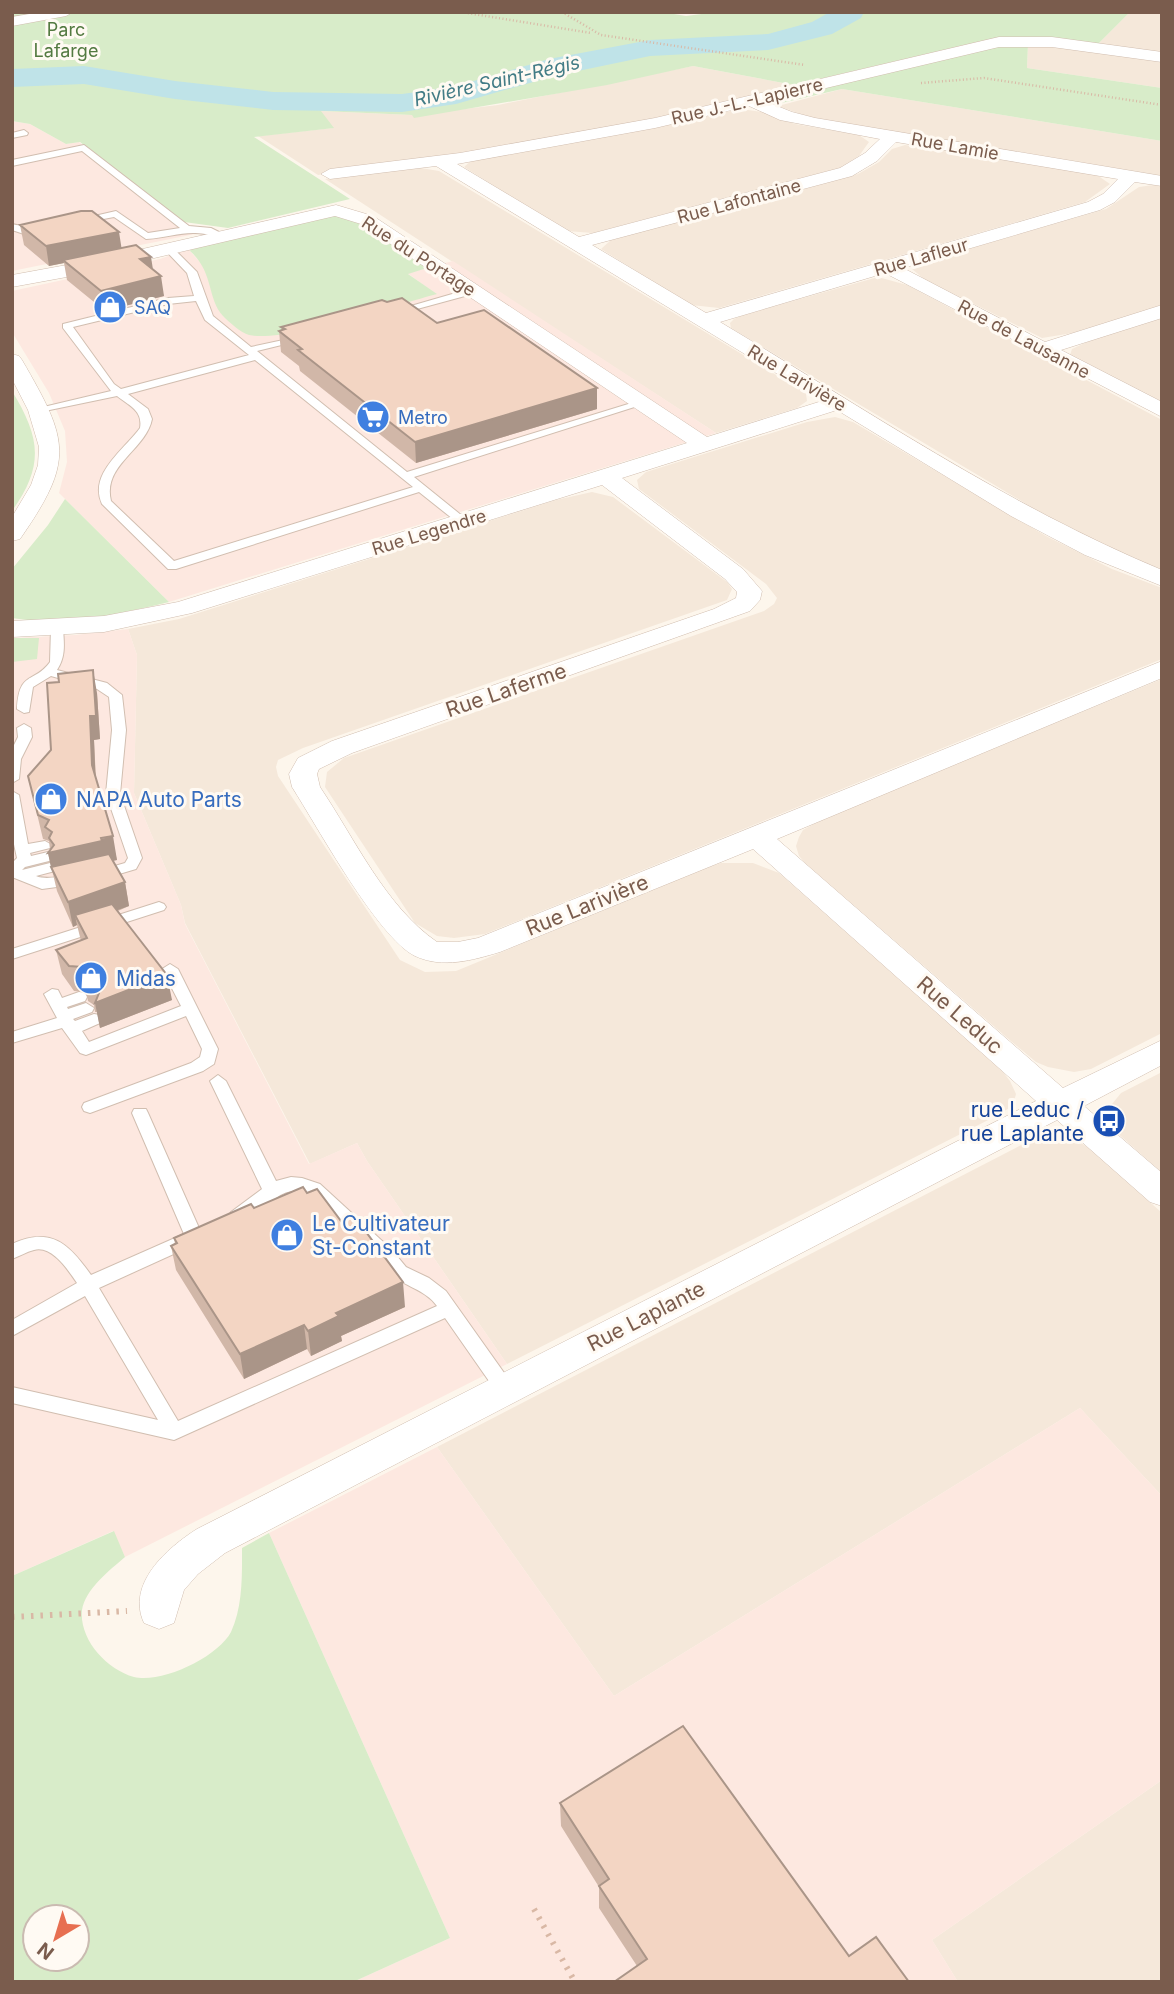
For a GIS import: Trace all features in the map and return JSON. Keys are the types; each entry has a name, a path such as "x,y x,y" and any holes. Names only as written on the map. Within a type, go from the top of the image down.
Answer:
{"street":[{"path":"12,22 66,12"},
{"name":"Rue J.-L.-Lapierre","path":"330,174 440,160 608,132 999,42 1052,42 1162,57"},
{"name":"Rue Lamie","path":"752,100 800,120 1162,181"},
{"name":"Rue Lafontaine","path":"574,244 846,172 863,163 892,136"},
{"name":"Rue Larivière","path":"440,160 701,321 1040,523 1114,560 1162,579"},
{"name":"Rue Lafleur","path":"701,321 1094,206 1109,198 1131,176"},
{"name":"Rue du Portage","path":"12,281 94,266 326,210 347,212 367,220 706,446"},
{"name":"Rue de Lausanne","path":"887,267 1162,411"},
{"path":"1044,349 1162,311"},
{"path":"12,360 40,409 50,442 46,478 35,503 12,534"},
{"name":"Rue Legendre","path":"12,629 57,628 127,621 183,608 839,403"},
{"name":"Rue Laferme","path":"437,952 424,948 401,930 306,787 303,779 304,768 317,758 342,747 723,614 746,602 750,591 743,583 606,477"},
{"name":"Rue Larivière","path":"437,952 464,951 489,945 1162,669"},
{"name":"Rue Leduc","path":"757,837 1162,1193"},
{"name":"Rue Laplante","path":"159,1610 160,1592 170,1575 189,1556 211,1541 1162,1051"}],"lane":[{"path":"12,136 24,133"},
{"path":"12,163 84,148 187,229"},
{"path":"68,224 116,214 146,236 205,228 219,235"},
{"path":"12,227 24,231 57,226"},
{"path":"168,248 192,272 209,318 462,521"},
{"path":"383,315 474,291"},
{"path":"200,298 168,301 68,326 110,386 139,406 147,419 141,435 105,479 102,490 104,498 172,566 421,488"},
{"path":"40,409 120,393 305,336"},
{"path":"405,476 642,403"},
{"path":"20,703 28,683 54,665 57,657 57,628"},
{"path":"12,795 19,862 42,884 63,884 131,866 135,858 113,793 119,730 115,695 102,686 47,671"},
{"path":"12,779 13,759 25,737 24,728"},
{"path":"19,862 46,851 19,862"},
{"path":"12,954 159,907"},
{"path":"90,1107 197,1067 208,1060 210,1049 170,969"},
{"path":"12,1038 62,1013 86,1008 62,1013"},
{"path":"62,1013 86,1049 190,1008"},
{"path":"218,1081 272,1191"},
{"path":"140,1113 207,1231"},
{"path":"12,1329 89,1285 245,1213 272,1191 291,1182 302,1182 314,1189 376,1245 400,1272 423,1283 440,1296 505,1389"},
{"path":"12,1252 34,1242 50,1243 61,1251 89,1285 174,1432"},
{"path":"12,1395 174,1432 449,1308"}],"path":[{"path":"461,12 808,66"},
{"path":"562,12 576,16 597,34"},
{"path":"916,83 937,86 968,78 984,78 1162,105"},
{"path":"12,1617 159,1610"},
{"path":"534,1909 575,1982"}],"shaded area":[{"path":"1130,12 1162,12 1162,52 1098,44"},
{"path":"1028,44 1162,61 1162,88 1027,68"},
{"path":"693,66 794,85 655,119 318,175 258,136 333,128 320,111 413,115 498,105"},
{"path":"842,89 1162,141 1162,176 809,117 778,106"},
{"path":"741,109 762,112 795,124 859,135 869,142 859,156 840,168 593,233 566,231 464,167 472,160"},
{"path":"12,121 30,124 66,144 79,142 200,233 12,271"},
{"path":"905,145 1097,175 1110,184 1085,202 719,308 691,305 601,249 611,240 858,174 879,162 892,149"},
{"path":"421,168 439,171 801,390 806,394 807,401 797,408 716,433 325,179"},
{"path":"1162,186 1162,305 1079,332 1042,338 924,279 912,269 919,263 1106,209 1139,187"},
{"path":"191,248 190,251 206,269 219,310 224,317 436,294 407,273 453,261 716,433 169,602 59,493 67,462 65,431 49,393 12,332 12,291 160,259"},
{"path":"878,277 907,285 1162,420 1162,570 1094,540 1033,508 731,328 730,323 743,315"},
{"path":"1162,317 1162,403 1070,355 1072,349 1089,341"},
{"path":"835,417 853,422 1046,536 1112,569 1162,588 1162,659 485,934 454,938 437,936 415,923 325,787 327,772 344,758 764,611 774,604 777,598 766,584 639,489 637,480 646,472 807,422"},
{"path":"592,492 613,497 727,582 732,589 727,600 303,748 278,760 278,776 400,960 425,972 456,971 703,869 721,863 753,863 779,873 999,1067 1016,1094 1013,1105 1002,1113 507,1364 357,1143 310,1164 185,923 181,905 134,793 137,655 128,629 179,619 556,500"},
{"path":"128,629 137,655 134,793 181,905 185,924 309,1164 357,1143 507,1364 125,1557 113,1531 12,1576 12,638"},
{"path":"1162,679 1162,1033 1091,1069 1074,1072 1048,1067 1036,1062 1012,1042 806,864 799,856 796,846 803,830 821,820"},
{"path":"1162,1072 1162,1173 1114,1130 1108,1109 1121,1093"},
{"path":"1043,1137 1059,1137 1081,1143 1095,1152 1162,1213 1162,1496 1080,1408 614,1696 437,1447 1027,1142"},
{"path":"1080,1408 1162,1496 1162,1780 932,1940 958,1982 353,1982 450,1938 269,1533 437,1447 614,1696"},
{"path":"1162,1780 1162,1982 958,1982 932,1940"}],"green space":[{"name":"Parc Lafarge","path":"12,12 662,12 686,16 717,12 1130,12 1098,44 1033,37 990,39 794,85 693,66 607,85 414,118 412,115 321,111 334,128 254,137 350,199 228,228 184,222 80,142 66,144 30,124 12,121"},
{"path":"1028,44 1027,68 1162,88 1162,141 842,89 777,104 782,98 997,46"},
{"path":"335,215 357,221 427,268 408,274 437,294 288,334 249,335 223,316 214,302 207,276 198,259 190,251 191,248"},
{"path":"12,391 28,423 35,451 30,479 12,511"},
{"path":"65,499 169,602 111,615 71,620 12,618 12,569 48,525"},
{"path":"12,638 39,638 37,659 12,662"},
{"path":"114,1531 125,1557 99,1580 84,1602 82,1621 85,1632 104,1660 124,1673 145,1678 159,1676 202,1659 214,1651 231,1632 238,1612 241,1590 242,1548 269,1533 450,1938 353,1982 12,1982 12,1576"}],"building":[{"path":"92,211 119,232 46,246 20,225"},
{"path":"136,245 151,257 140,259 161,276 101,291 63,260"},
{"path":"402,298 437,323 484,310 597,388 415,442 298,350 302,349 279,331 285,329 281,327 382,300 387,302"},
{"path":"93,670 96,716 90,716 92,765 113,836 48,853 54,845 49,838 52,832 45,827 49,820 38,815 28,776 51,750 47,683 59,682 58,674"},
{"path":"109,854 125,882 68,902 51,867"},
{"path":"112,904 167,975 95,1003 99,993 90,987 91,983 83,977 82,967 69,966 56,950 87,938 75,915"},
{"path":"303,1187 307,1193 317,1189 341,1221 352,1216 403,1282 336,1313 339,1316 308,1331 304,1325 240,1354 171,1246 177,1243 174,1238 251,1204 254,1208"},
{"path":"683,1726 849,1956 876,1937 909,1982 614,1982 647,1959 599,1886 609,1879 560,1803"}],"waterway":[{"name":"Rivière Saint-Régis","path":"12,78 84,75 175,90 273,101 402,103 456,95 549,68 650,48 768,42 822,28 851,12"}],"place":[{"name":"SAQ","path":"110,307"},
{"name":"Metro","path":"373,417"},
{"name":"NAPA Auto Parts","path":"51,799"},
{"name":"Midas","path":"91,978"},
{"name":"rue Leduc / rue Laplante","path":"1109,1121"},
{"name":"Le Cultivateur St-Constant","path":"287,1235"}]}
